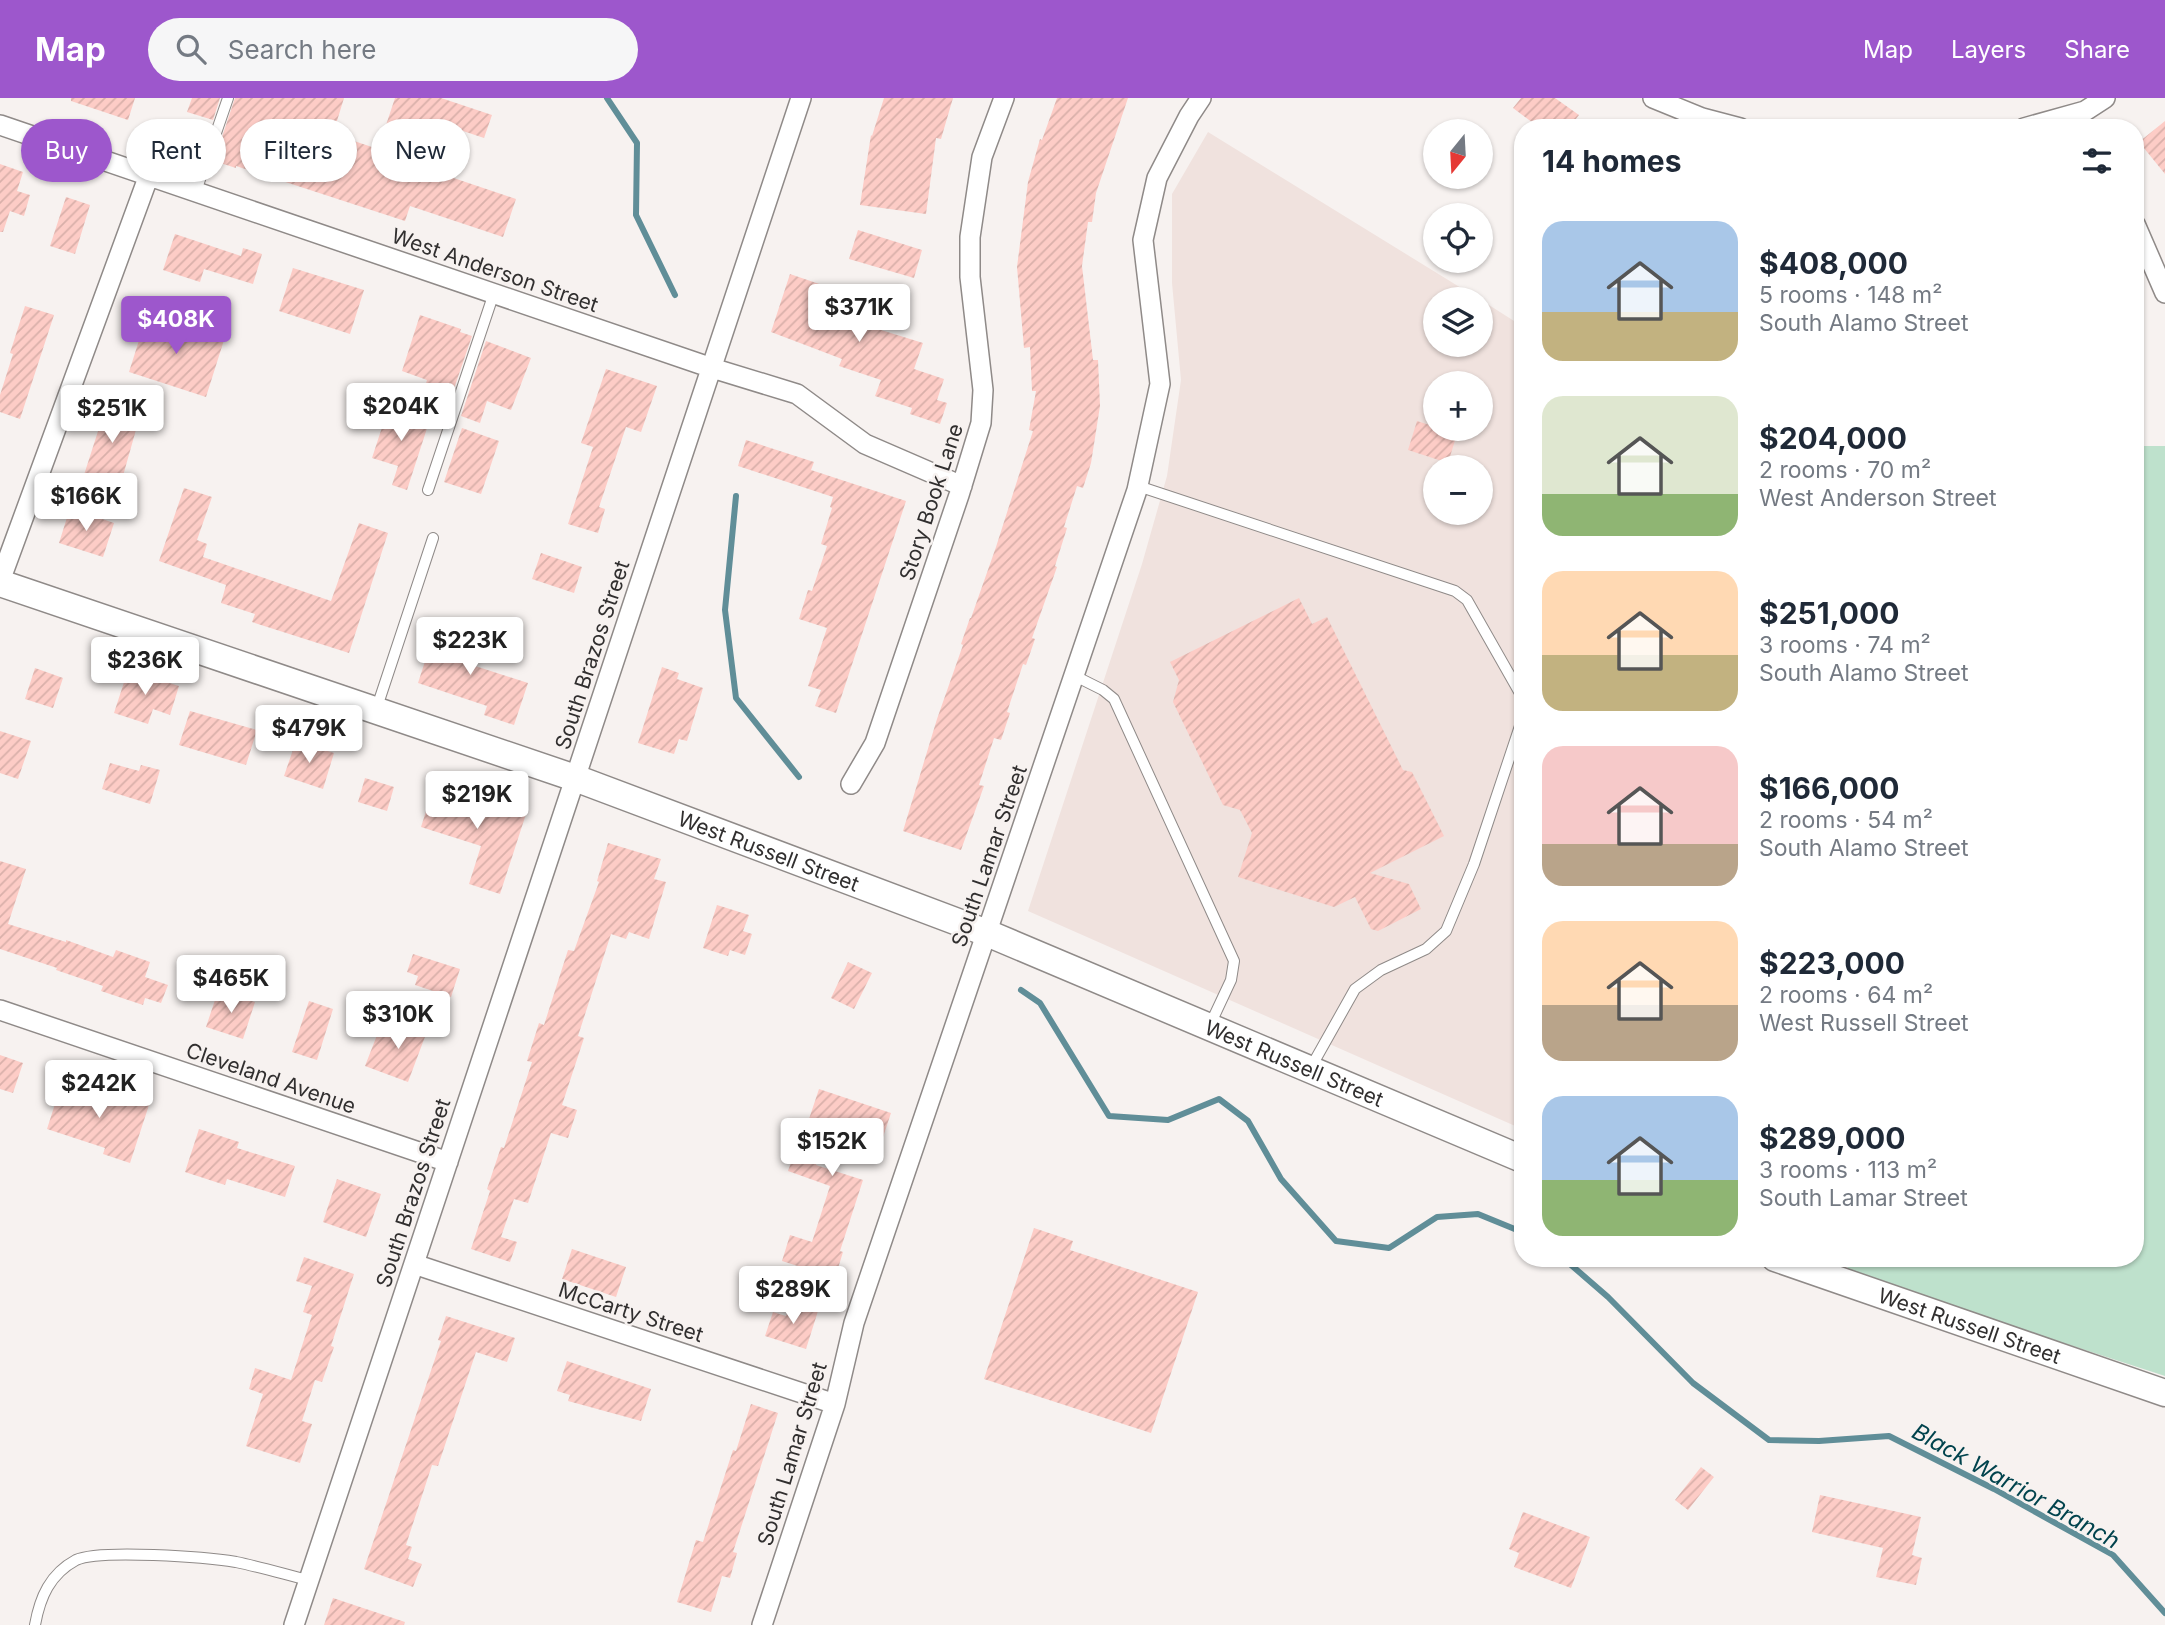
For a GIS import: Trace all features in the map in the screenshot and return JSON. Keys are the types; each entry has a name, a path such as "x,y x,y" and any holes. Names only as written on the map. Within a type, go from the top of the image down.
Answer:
{"street":[{"name":"South Brazos Street","path":"294,1625 802,98"},
{"name":"Story Book Lane","path":"851,784 875,743 981,423 983,390 970,277 970,237 982,157 1004,98"},
{"name":"South Lamar Street","path":"762,1625 835,1404 854,1323 1138,486 1160,384 1143,240 1157,178 1201,98"},
{"path":"1653,98 1706,119"},
{"path":"2089,119 2105,98"},
{"name":"West Anderson Street","path":"0,125 126,167"},
{"path":"0,582 146,182"},
{"name":"West Anderson Street","path":"170,182 712,368 797,394 865,444 962,486"},
{"path":"2144,245 2165,293"},
{"name":"West Russell Street","path":"0,582 575,778 987,933 1514,1156"},
{"name":"Cleveland Avenue","path":"0,1010 448,1162"},
{"name":"McCarty Street","path":"414,1264 835,1404"},
{"name":"West Russell Street","path":"1801,1267 2165,1393"}],"lane":[{"path":"196,191 228,98"},
{"path":"428,490 494,293"},
{"path":"1138,486 1455,590 1467,600 1514,683"},
{"path":"376,711 433,538"},
{"path":"1074,676 1103,690 1114,699 1234,961 1231,980 1209,1027"},
{"path":"1310,1069 1355,989 1381,970 1426,949 1446,931 1474,864 1514,742"},
{"path":"35,1625 51,1580 78,1559 122,1553 234,1562 308,1580"}],"shaded area":[{"path":"1208,132 1423,264 1423,273 1437,273 1460,287 1423,287 1423,357 1493,357 1493,308 1514,321 1514,1125 1028,911 1142,564 1167,476 1181,380 1172,283 1172,194"}],"green space":[{"path":"2144,446 2165,446 2165,1376 1846,1272 1848,1267 2144,1267"}],"building":[{"path":"71,98 135,98 126,119 71,101"},
{"path":"192,98 220,98 213,119 187,112"},
{"path":"235,98 344,98 338,119 240,119 240,167 226,165 226,125"},
{"path":"395,98 441,98 492,115 484,138 470,133 470,119 388,119"},
{"path":"884,98 953,98 941,139 936,138 926,214 860,205 871,135"},
{"path":"1057,98 1128,98 1096,193 1092,222 1088,222 1082,266 1093,360 1098,360 1100,406 1091,463 1083,488 1077,486 1064,527 1067,528 1055,566 1057,567 1032,638 1035,639 1026,665 1023,664 1001,740 994,738 979,785 984,786 961,850 903,831 963,645 961,644 1033,431 1029,430 1036,391 1032,391 1030,347 1024,348 1017,267 1028,182 1040,139 1042,140"},
{"path":"1521,98 1555,98 1579,115 1576,119 1528,119 1513,108"},
{"path":"2165,121 2165,174 2144,148 2144,138"},
{"path":"357,142 371,147 371,182 466,182 516,199 503,237 410,206 405,221 285,182 357,182"},
{"path":"0,164 21,171 17,191 30,195 24,216 10,211 3,232 0,232"},
{"path":"66,197 90,205 75,254 50,246"},
{"path":"858,230 922,250 914,278 849,259"},
{"path":"175,234 241,256 243,248 262,254 253,284 204,269 200,282 163,270"},
{"path":"293,268 364,290 350,334 279,311"},
{"path":"790,274 828,287 829,284 854,292 849,306 885,318 881,330 923,343 914,369 944,379 937,400 947,403 940,424 910,414 912,408 875,396 881,380 839,366 842,359 771,332"},
{"path":"25,306 54,315 20,419 0,412 0,395"},
{"path":"147,315 224,340 206,397 129,372"},
{"path":"420,315 461,329 460,332 472,336 446,412 420,403 427,380 402,371"},
{"path":"486,341 531,358 511,410 487,401 480,423 461,416"},
{"path":"606,369 657,386 641,432 626,427 599,507 605,509 598,533 568,524 593,447 581,443"},
{"path":"103,400 141,412 119,490 83,478 100,425 96,423"},
{"path":"389,406 430,419 407,490 392,485 398,466 372,458"},
{"path":"1417,421 1423,423 1423,441 1455,441 1450,455 1423,455 1408,450"},
{"path":"462,428 499,441 481,494 444,482"},
{"path":"746,440 814,462 811,470 906,501 836,713 815,706 821,690 808,686 827,628 799,619 808,590 812,591 827,546 821,544 833,497 738,466"},
{"path":"184,488 212,497 197,540 207,544 203,557 331,601 359,523 388,533 349,653 252,622 255,614 221,603 226,585 159,561"},
{"path":"70,508 114,523 103,557 59,543"},
{"path":"541,553 582,567 574,593 532,579"},
{"path":"1299,598 1312,624 1327,617 1403,770 1412,772 1444,836 1370,873 1409,884 1421,909 1378,931 1371,929 1355,897 1334,907 1238,877 1252,833 1240,810 1223,805 1173,702 1179,680 1170,662"},
{"path":"436,627 477,641 469,664 528,683 514,725 484,715 487,706 418,683"},
{"path":"662,667 679,673 677,679 703,688 687,741 679,739 674,754 638,743"},
{"path":"35,668 63,678 53,708 25,699"},
{"path":"128,670 179,686 170,715 153,709 148,724 114,713"},
{"path":"190,711 257,730 246,765 179,745"},
{"path":"0,731 31,741 18,779 0,773"},
{"path":"296,741 334,753 323,789 284,776"},
{"path":"110,763 139,771 141,765 160,770 150,804 102,789"},
{"path":"365,778 394,787 387,811 358,802"},
{"path":"460,785 479,791 476,798 526,814 500,894 469,884 481,846 421,827 434,786 457,794"},
{"path":"608,843 661,859 654,879 666,882 649,939 629,932 626,939 611,934 578,1036 584,1038 562,1105 577,1110 568,1138 551,1133 528,1203 514,1199 501,1237 517,1242 510,1262 471,1249 490,1191 487,1189 501,1147 504,1148 532,1062 527,1061 539,1023 544,1025 568,950 574,951 599,882 597,881"},
{"path":"0,861 26,869 8,924 66,940 113,957 116,950 150,962 145,977 168,985 161,1003 145,998 143,1005 101,991 103,986 0,949"},
{"path":"717,905 749,915 743,931 752,934 745,955 730,950 728,956 703,948"},
{"path":"413,954 460,969 451,997 415,985 418,976 407,972"},
{"path":"848,962 872,973 854,1009 831,998"},
{"path":"218,991 255,1002 243,1039 206,1027"},
{"path":"309,1001 333,1009 317,1060 292,1052"},
{"path":"409,1018 429,1026 408,1082 365,1066 379,1030 401,1038"},
{"path":"0,1055 23,1063 13,1093 0,1089"},
{"path":"62,1082 123,1101 124,1097 149,1105 130,1163 103,1154 105,1148 47,1129"},
{"path":"819,1089 891,1113 880,1146 829,1128 816,1165 863,1180 840,1251 843,1252 835,1278 782,1261 790,1235 812,1242 830,1186 788,1171 799,1140 802,1140"},
{"path":"199,1129 239,1142 237,1148 295,1166 285,1197 227,1179 225,1185 185,1172"},
{"path":"337,1179 381,1194 366,1237 323,1222"},
{"path":"1034,1228 1073,1241 1070,1250 1198,1292 1151,1433 984,1379"},
{"path":"572,1249 626,1267 616,1297 562,1279"},
{"path":"304,1257 354,1274 322,1382 315,1380 302,1421 312,1424 300,1463 246,1446 263,1394 249,1389 255,1368 291,1380 312,1315 303,1312 312,1286 296,1281"},
{"path":"791,1302 818,1311 806,1349 765,1336 773,1312 786,1316"},
{"path":"446,1316 515,1338 507,1362 476,1352 438,1466 432,1465 406,1545 412,1547 408,1559 422,1564 413,1587 364,1569 441,1341 438,1340"},
{"path":"567,1361 651,1389 641,1421 568,1401 570,1395 557,1391"},
{"path":"751,1404 778,1413 733,1552 737,1553 730,1578 722,1576 711,1612 677,1602 696,1540 703,1542"},
{"path":"1701,1467 1714,1477 1688,1510 1675,1500"},
{"path":"1820,1495 1921,1517 1912,1555 1922,1558 1916,1585 1876,1577 1883,1548 1812,1532"},
{"path":"1523,1512 1590,1537 1571,1588 1514,1567 1519,1553 1509,1549"},
{"path":"333,1598 405,1622 404,1625 324,1625"}],"waterway":[{"name":"Black Warrior Branch","path":"607,98 637,143 636,215 675,295"},
{"name":"Black Warrior Branch","path":"736,496 725,610 736,698 799,777"},
{"name":"Black Warrior Branch","path":"1021,990 1040,1003 1109,1116 1168,1120 1219,1099 1248,1121 1281,1179 1336,1241 1389,1248 1437,1217 1478,1214 1514,1229"},
{"name":"Black Warrior Branch","path":"1573,1267 1608,1297 1693,1383 1769,1440 1819,1441 1889,1436 1994,1489 2113,1555 2165,1613"}]}
